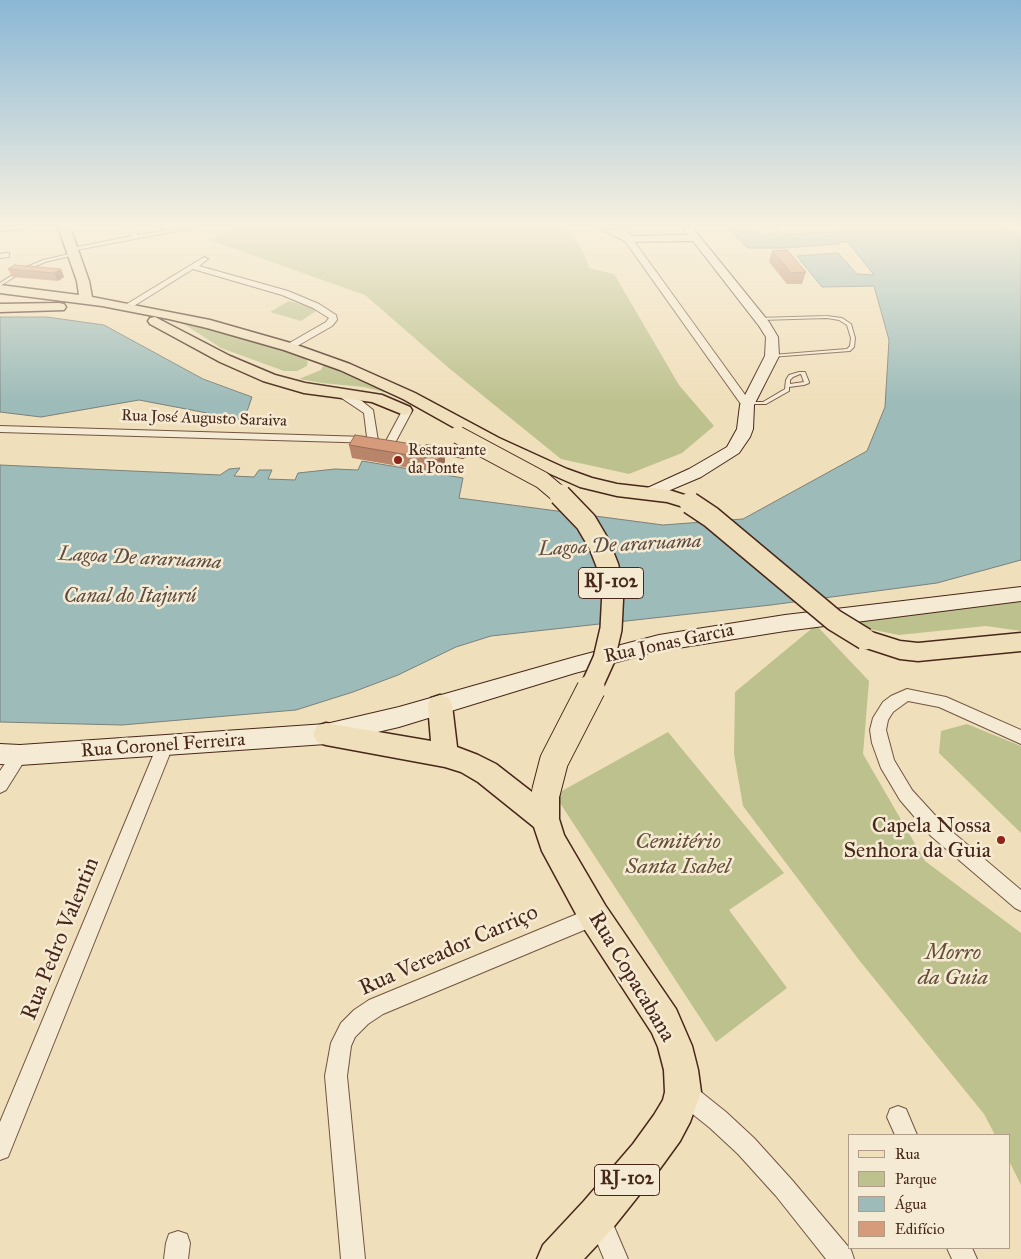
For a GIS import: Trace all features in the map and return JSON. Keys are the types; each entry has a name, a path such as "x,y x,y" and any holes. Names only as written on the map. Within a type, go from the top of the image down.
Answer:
{"main road":[{"path":"59,296 75,286"},
{"path":"84,286 86,300"},
{"path":"649,494 696,473 724,456 738,443 745,429 748,404 772,356 772,337 734,286"},
{"name":"RJ-102","path":"0,288 86,300 210,324 289,347 313,366 345,367 413,408 460,445 542,480 570,504 586,522 599,544 608,567 613,590 611,629 604,659 587,700 554,761 545,806"},
{"name":"RJ-102","path":"0,308 94,308 139,315 168,327 225,359 292,386 376,398 413,408 561,474 587,483 689,502 711,517 834,620 865,640 900,650 918,652 1021,642"},
{"path":"269,378 289,378 313,366"},
{"path":"689,502 688,488 696,473"},
{"name":"Rua Jonas Garcia","path":"326,734 399,717 575,665 659,643 785,622 1021,594"},
{"path":"440,705 445,754"},
{"path":"326,734 380,745 445,754 470,763 545,806"},
{"name":"Rua Coronel Ferreira","path":"10,755 326,734"},
{"name":"Rua Copacabana","path":"545,806 563,861 594,916 664,1021 675,1046 681,1070 683,1092"},
{"name":"RJ-102","path":"557,1259 598,1215 667,1128 683,1092"}],"street":[{"path":"126,307 160,286"},
{"path":"260,286 285,293 316,306 333,317 329,324 289,347"},
{"path":"662,286 748,404"},
{"path":"340,393 369,412 374,440"},
{"path":"392,441 399,427 413,408"},
{"name":"Rua José Augusto Saraiva","path":"0,429 374,440 409,444 460,445"},
{"path":"1021,737 941,700 907,695 888,706 881,718 878,730 880,744 887,762 906,795 937,830 1021,902"},
{"name":"Rua Pedro Valentin","path":"0,1149 165,746"},
{"path":"0,785 10,755"},
{"name":"Rua Vereador Carriço","path":"353,1259 336,1085 341,1043 348,1030 361,1017 376,1007 594,916"},
{"path":"683,1092 718,1120 746,1146 784,1188 842,1259"},
{"path":"598,1215 616,1259"}],"lane":[{"path":"760,319 836,318 848,322 853,338 852,347 848,350 772,356"},
{"path":"748,404 764,403 787,390 788,386"}],"green space":[{"path":"339,286 621,286 679,385 714,426 682,453 629,474 561,459 450,369 365,295"},
{"path":"289,301 319,309 301,321 270,312"},
{"path":"165,315 293,353 305,358 308,362 307,366 297,371 284,371 221,348 187,326"},
{"path":"325,362 400,396 364,387 299,379 321,370"},
{"path":"1021,601 1021,631 986,626 899,635 859,627 853,619"},
{"name":"Morro da Guia","path":"816,625 869,681 863,754 925,861 1021,933 1021,1185 1011,1165 1011,1134 994,1134 984,1114 859,960 743,806 734,754 735,692"},
{"path":"967,724 1021,746 1021,833 939,753 941,731"},
{"name":"Cemitério Santa Isabel","path":"668,732 784,873 729,910 787,988 716,1042 560,803 560,792"}],"water":[{"name":"Canal do Itajurú","path":"821,286 1021,286 1021,560 937,583 771,605 491,636 456,647 398,675 296,710 122,725 0,722 0,465 220,475 229,469 240,468 234,476 254,477 259,470 272,470 268,479 295,480 298,473 335,469 358,470 362,461 463,478 459,498 663,525 743,519 867,451 885,407 889,340 874,286"},
{"path":"0,317 47,317 104,325 203,379 252,397 244,420 139,400 41,417 0,412"}],"building":[{"path":"355,435 444,449 438,460 349,445"}],"place":[{"name":"Restaurante da Ponte","path":"398,460"},
{"name":"Capela Nossa Senhora da Guia","path":"1001,840"}],"water label":[{"name":"Lagoa De araruama","path":"620,546"},
{"name":"Lagoa De araruama","path":"140,559"}]}
